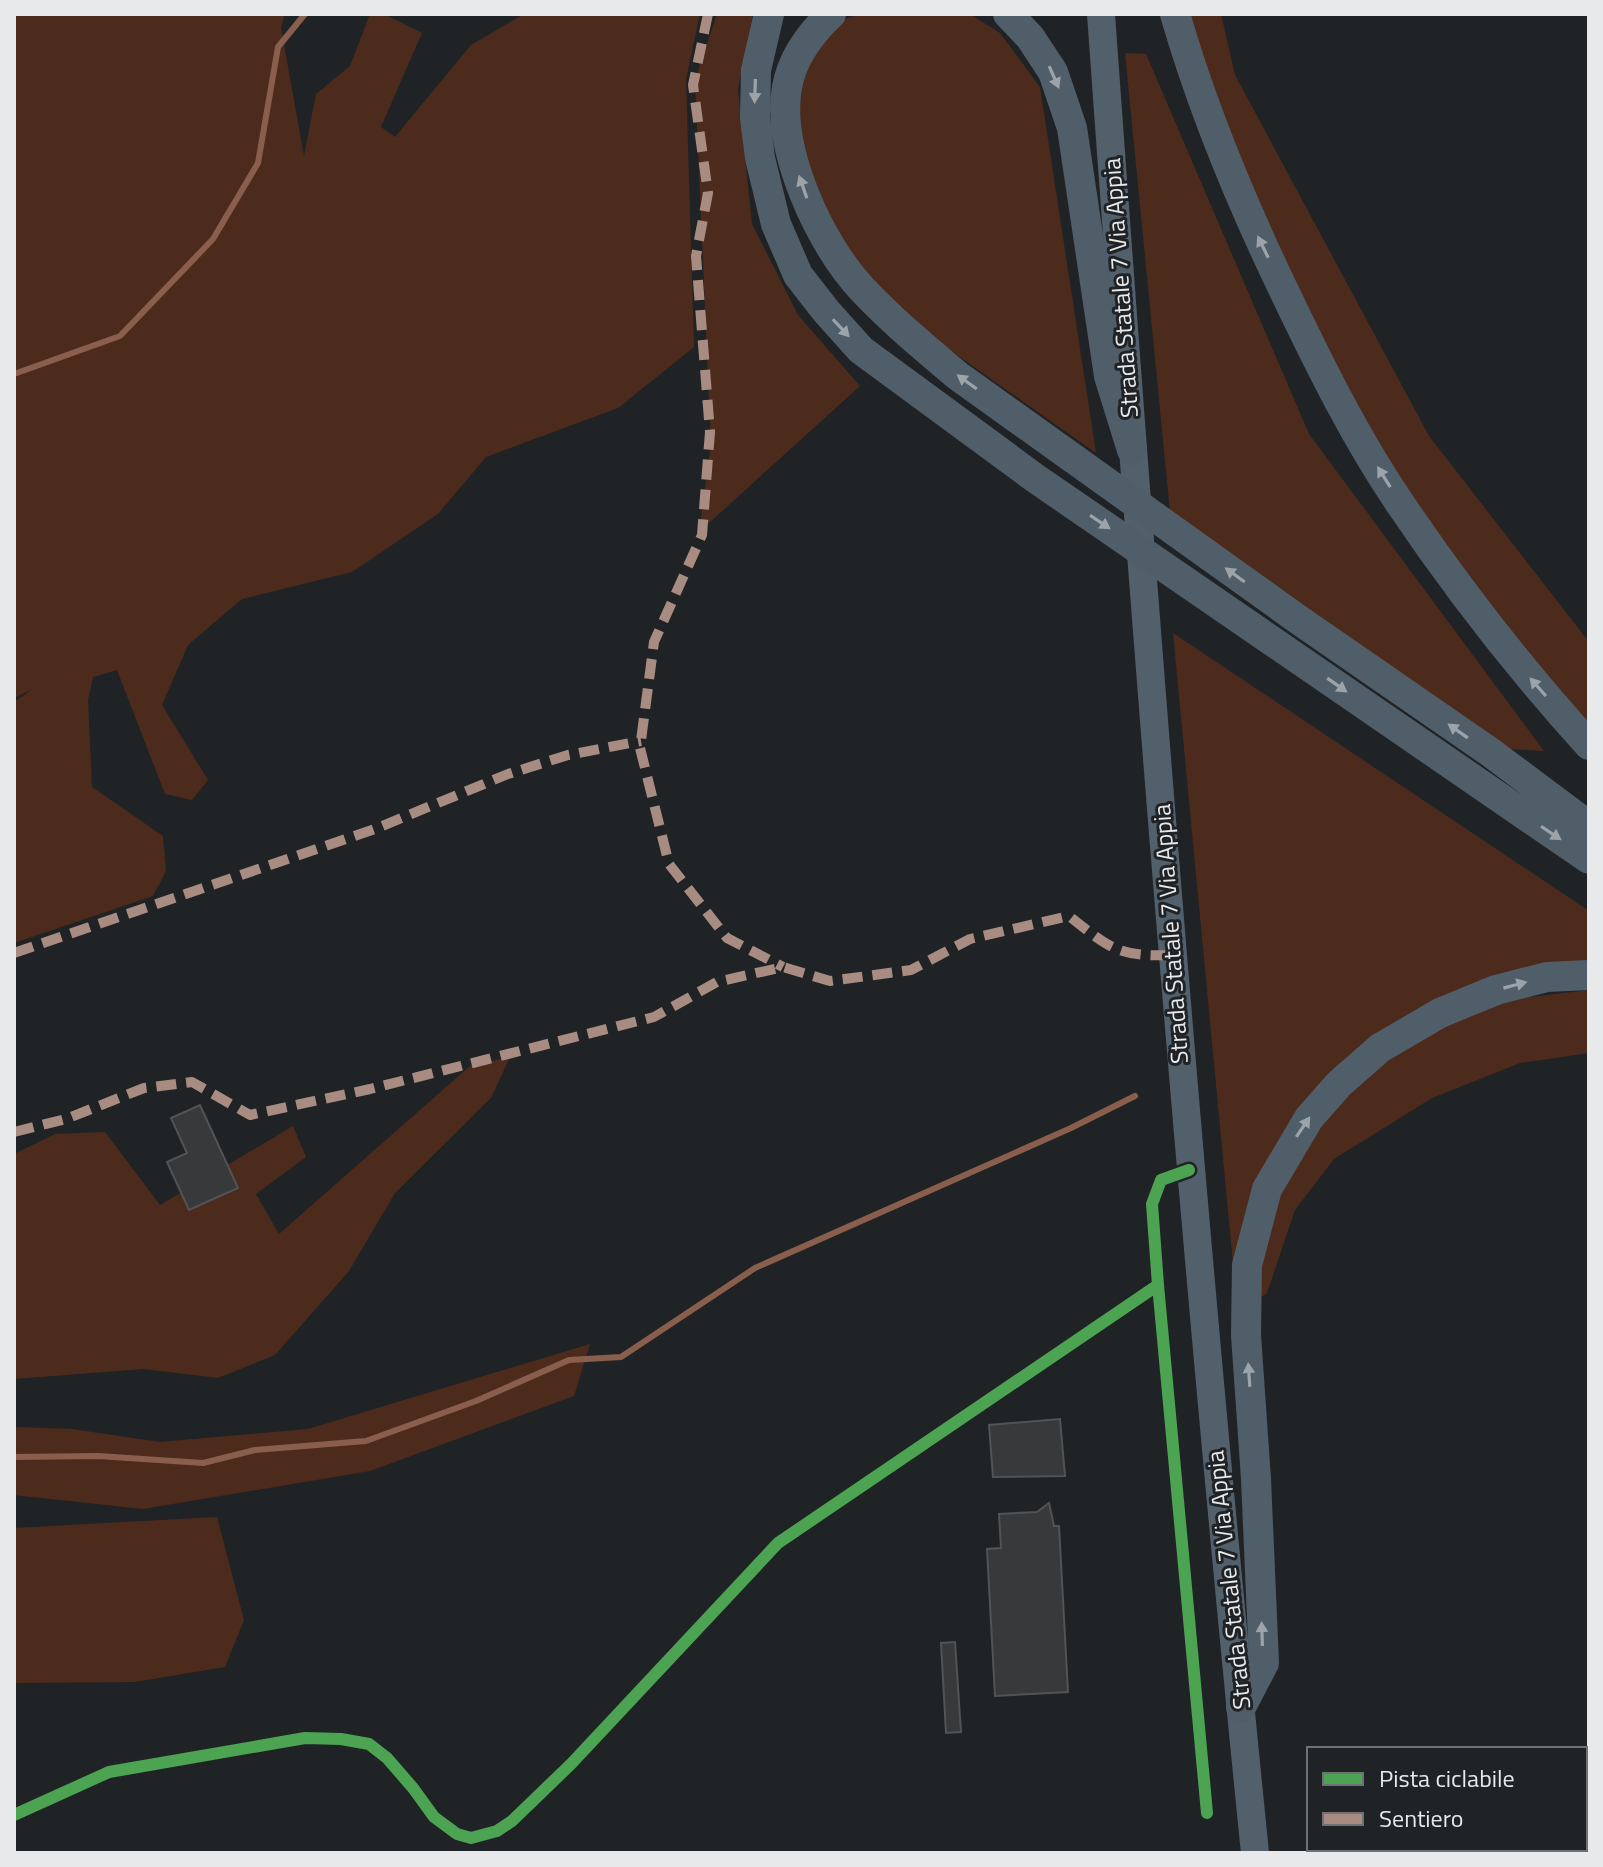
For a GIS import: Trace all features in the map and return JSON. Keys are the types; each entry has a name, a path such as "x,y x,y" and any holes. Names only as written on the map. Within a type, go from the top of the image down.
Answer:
{"highway":[{"path":"769,14 756,70 755,118 760,158 776,224 798,275 861,350 1035,478 1589,859"},
{"path":"831,14 801,52 788,85 785,117 802,187 816,221 861,288 908,335 958,376 1299,620 1490,752 1589,826"},
{"path":"1008,14 1030,37 1053,72 1072,128 1109,376 1132,450"},
{"name":"Strada Statale 7 Via Appia","path":"1101,14 1189,1170 1255,1853"},
{"path":"1175,14 1212,128 1254,230 1347,418 1399,501 1454,579 1511,656 1589,745"},
{"path":"1241,1707 1264,1663 1246,1335 1247,1265 1267,1189 1309,1118 1339,1084 1380,1048 1440,1013 1496,990 1547,977 1589,975"}],"street":[{"path":"1189,1170 1161,1180 1152,1204 1207,1813"},
{"path":"14,1815 109,1772 305,1738 329,1738 369,1744 387,1758 434,1817 457,1834 471,1838 497,1831 512,1821 571,1764 778,1543 1158,1285"}],"shaded area":[{"path":"14,14 285,14 281,28 304,156 316,94 350,66 370,14 384,14 422,33 381,127 395,137 471,45 524,14 700,14 686,79 694,347 618,408 486,457 438,514 352,572 242,599 188,645 162,705 208,780 192,800 165,794 117,670 93,677 88,700 92,787 163,836 166,871 153,896 14,943 14,702 33,689 14,698"},
{"path":"717,14 753,14 738,89 752,224 798,315 860,386 699,532 711,444 695,80"},
{"path":"864,14 970,14 1000,33 1040,87 1096,453 909,321 849,263 792,168 788,98 820,38 844,19"},
{"path":"1176,14 1221,14 1235,75 1429,436 1589,642 1589,742 1352,423"},
{"path":"1125,53 1146,54 1309,434 1544,751 1509,749 1170,511"},
{"path":"1173,633 1589,911 1589,979 1530,980 1372,1046 1233,1263"},
{"path":"1589,990 1589,1053 1520,1063 1432,1098 1334,1159 1295,1210 1267,1293 1245,1308 1269,1188 1346,1083 1411,1037 1496,1001"},
{"path":"510,1057 491,1098 395,1193 349,1271 275,1355 218,1378 143,1369 14,1379 14,1154 55,1134 105,1132 160,1205 293,1126 306,1157 256,1194 279,1234 470,1066"},
{"path":"590,1344 574,1396 370,1471 143,1509 14,1495 14,1427 72,1429 160,1442 308,1429"},
{"path":"217,1517 244,1620 225,1667 135,1682 14,1683 14,1528"}],"building":[{"path":"200,1105 238,1188 189,1210 167,1162 187,1153 171,1118"},
{"path":"1060,1419 1065,1476 993,1477 989,1425"},
{"path":"1049,1503 1054,1526 1059,1526 1068,1692 995,1696 987,1549 1001,1548 999,1514 1037,1512"},
{"path":"955,1642 961,1732 946,1733 941,1643"}],"waterway":[{"path":"14,374 120,336 213,239 258,163 278,47 305,14"},
{"path":"14,1457 98,1456 203,1463 255,1450 366,1441 476,1401 569,1360 621,1357 755,1268 1071,1128 1135,1096"}],"marked path":[{"path":"708,14 693,85 708,193 696,256 710,432 702,535 654,642 640,748 669,864 727,938 783,967"},
{"path":"14,953 375,829 508,774 568,755 641,741"},
{"path":"14,1132 66,1119 144,1088 192,1082 250,1115 370,1089 654,1017 717,982 783,967 830,981 911,970 970,939 1069,916 1116,949 1140,954 1174,955"}],"cycle path":[{"path":"14,1815 109,1772 305,1738 341,1739 369,1744 387,1758 434,1817 457,1834 471,1838 497,1831 512,1821 571,1764 778,1543 1158,1285 1152,1204 1161,1180 1189,1170"},
{"path":"1158,1285 1207,1813"}]}
